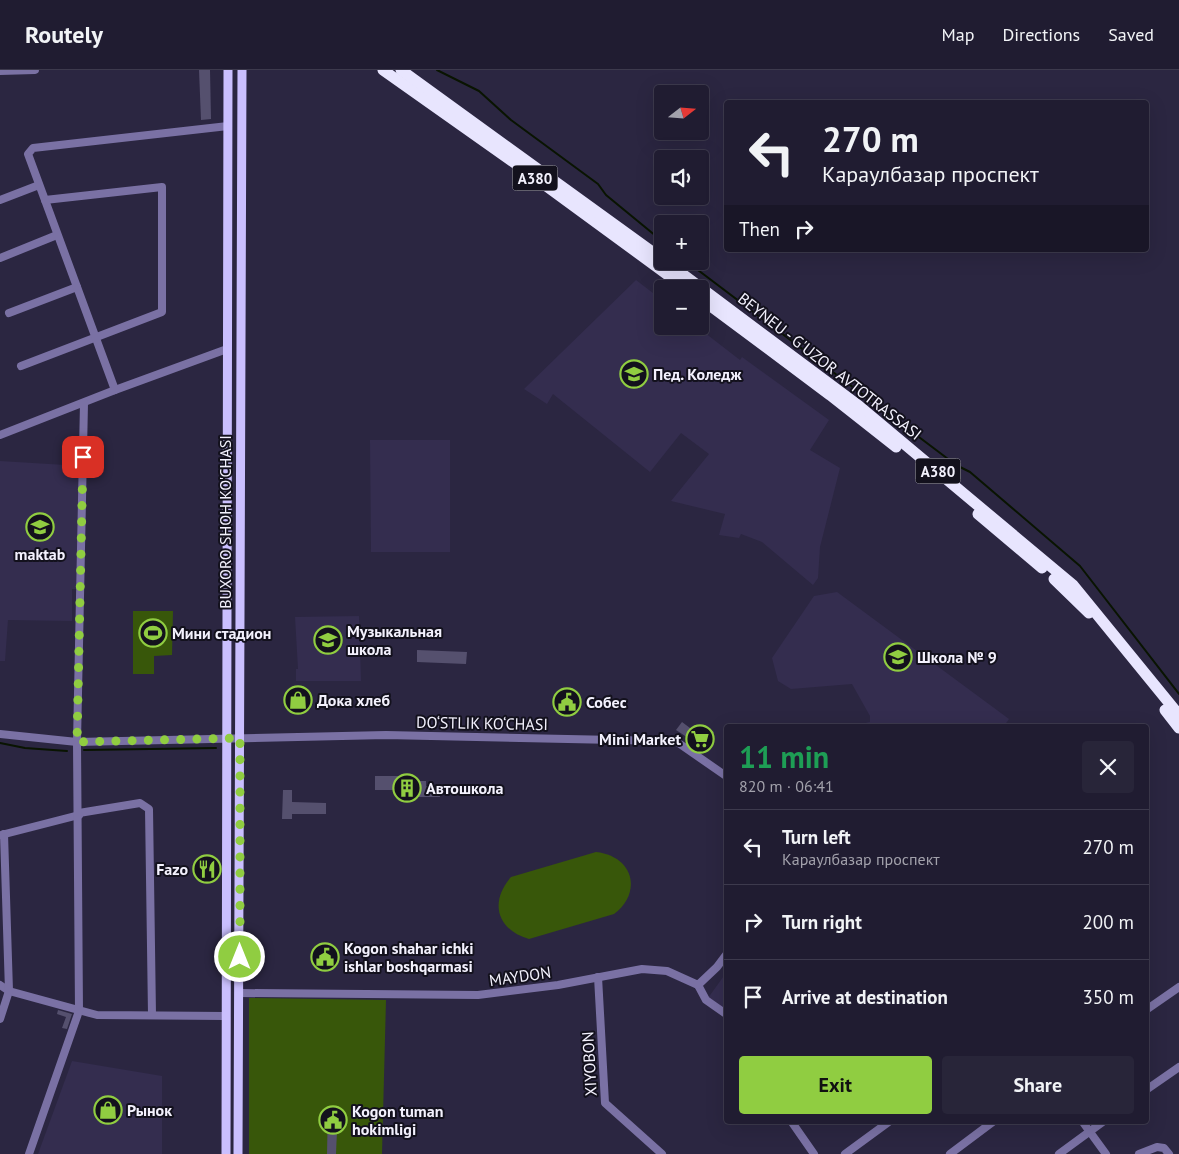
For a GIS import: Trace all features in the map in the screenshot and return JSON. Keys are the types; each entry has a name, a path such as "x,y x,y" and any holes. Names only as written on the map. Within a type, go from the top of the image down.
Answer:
{"highway":[{"name":"A380","path":"383,70 520,166 675,280"},
{"name":"BEYNEU - G'UZOR AVTOTRASSASI","path":"401,70 654,253"},
{"name":"BEYNEU - G'UZOR AVTOTRASSASI","path":"677,270 859,406 1073,585 1179,716"},
{"name":"BEYNEU - G'UZOR AVTOTRASSASI","path":"709,305 873,428 1053,578 1092,617 1179,728"}],"main road":[{"name":"BUXORO SHOH KO'CHASI","path":"226,1154 228,70"},
{"name":"BUXORO SHOH KO'CHASI","path":"238,1154 242,70"},
{"path":"226,993 240,993"}],"street":[{"path":"0,71 36,70"},
{"path":"115,390 28,154 33,148 228,126"},
{"path":"0,200 39,185"},
{"path":"21,366 162,312 162,187 45,200"},
{"path":"0,258 57,236"},
{"path":"9,313 78,288"},
{"path":"0,435 115,390 227,350"},
{"path":"29,1154 80,1011 77,742 84,402"},
{"name":"DO‘STLIK KO‘CHASI","path":"0,734 77,742 386,734 664,741 677,742 724,775"},
{"path":"0,1019 9,991 2,834 79,814 140,803 149,809 152,1015"},
{"path":"724,958 698,985 706,1000 724,1013"},
{"name":"MAYDON","path":"240,993 478,996 642,969 667,971 698,985"},
{"name":"XIYOBON","path":"598,977 605,1103 662,1154"},
{"path":"0,985 9,991 98,1015 225,1016"},
{"path":"1149,1008 1179,987"},
{"path":"1149,1088 1179,1066"},
{"path":"792,1124 814,1154"},
{"path":"845,1154 886,1124"},
{"path":"950,1154 990,1124"},
{"path":"1084,1124 1106,1154"},
{"path":"1059,1154 1100,1124"},
{"path":"1139,1154 1157,1147 1164,1148 1169,1154"}],"shaded area":[{"path":"636,280 654,294 654,335 708,335 740,360 742,357 829,420 810,450 840,468 820,547 818,578 813,585 762,542 741,534 739,538 719,535 725,514 671,501 709,454 681,433 650,472 553,394 547,404 524,389"},
{"path":"370,440 450,440 450,552 371,552"},
{"name":"maktab","path":"0,461 82,466 79,589 72,589 72,621 8,620 5,661 0,661"},
{"path":"837,592 1009,719 1005,724 860,724 870,722 870,716 852,684 791,689 778,681 772,658 814,596"},
{"name":"Музыкальная школа","path":"359,616 361,681 296,681 296,669 298,669 295,617"},
{"path":"724,976 724,1009 708,998"},
{"name":"Рынок","path":"72,1061 162,1076 162,1154 38,1154"}],"green space":[{"name":"Мини стадион","path":"133,611 173,611 172,655 154,656 154,674 133,674"},
{"path":"596,852 609,855 618,860 626,868 630,876 629,896 614,914 529,939 518,935 503,922 500,914 500,896 504,886 511,877"},
{"path":"249,998 386,1000 382,1154 249,1154"}],"building":[{"path":"199,70 210,70 211,119 201,120"},
{"path":"417,650 467,652 466,664 417,662"},
{"name":"Дока хлеб","path":"288,691 308,691 309,709 288,710"},
{"name":"Mini Market","path":"682,722 702,737 708,729 714,732 705,749 676,730"},
{"name":"Автошкола","path":"375,776 411,776 412,781 426,781 426,786 439,786 440,797 413,797 413,790 375,790"},
{"path":"283,790 292,790 292,802 326,803 326,814 292,814 292,819 282,819"},
{"path":"58,1010 72,1014 67,1029 62,1028 66,1017 57,1014"},
{"name":"Kogon tuman hokimligi","path":"328,1107 338,1107 336,1154 327,1154"}],"waterway":[{"path":"437,70 479,91 511,120 598,184 606,195 654,234"},
{"path":"698,270 956,465 970,472 1080,566 1179,694"},
{"path":"0,743 25,748 67,751"},
{"path":"84,750 216,748"}],"place":[{"name":"Пед. Коледж","path":"634,374"},
{"name":"maktab","path":"40,527"},
{"name":"Мини стадион","path":"153,633"},
{"name":"Музыкальная школа","path":"328,640"},
{"name":"Школа № 9","path":"898,657"},
{"name":"Дока хлеб","path":"298,700"},
{"name":"Собеc","path":"567,702"},
{"name":"Mini Market","path":"700,739"},
{"name":"Автошкола","path":"407,788"},
{"name":"Fazo","path":"207,869"},
{"name":"Kogon shahar ichki ishlar boshqarmasi","path":"325,957"},
{"name":"Рынок","path":"108,1110"},
{"name":"Kogon tuman hokimligi","path":"333,1120"}],"route":[{"path":"83,457 77,742 240,738 240,957"}]}
